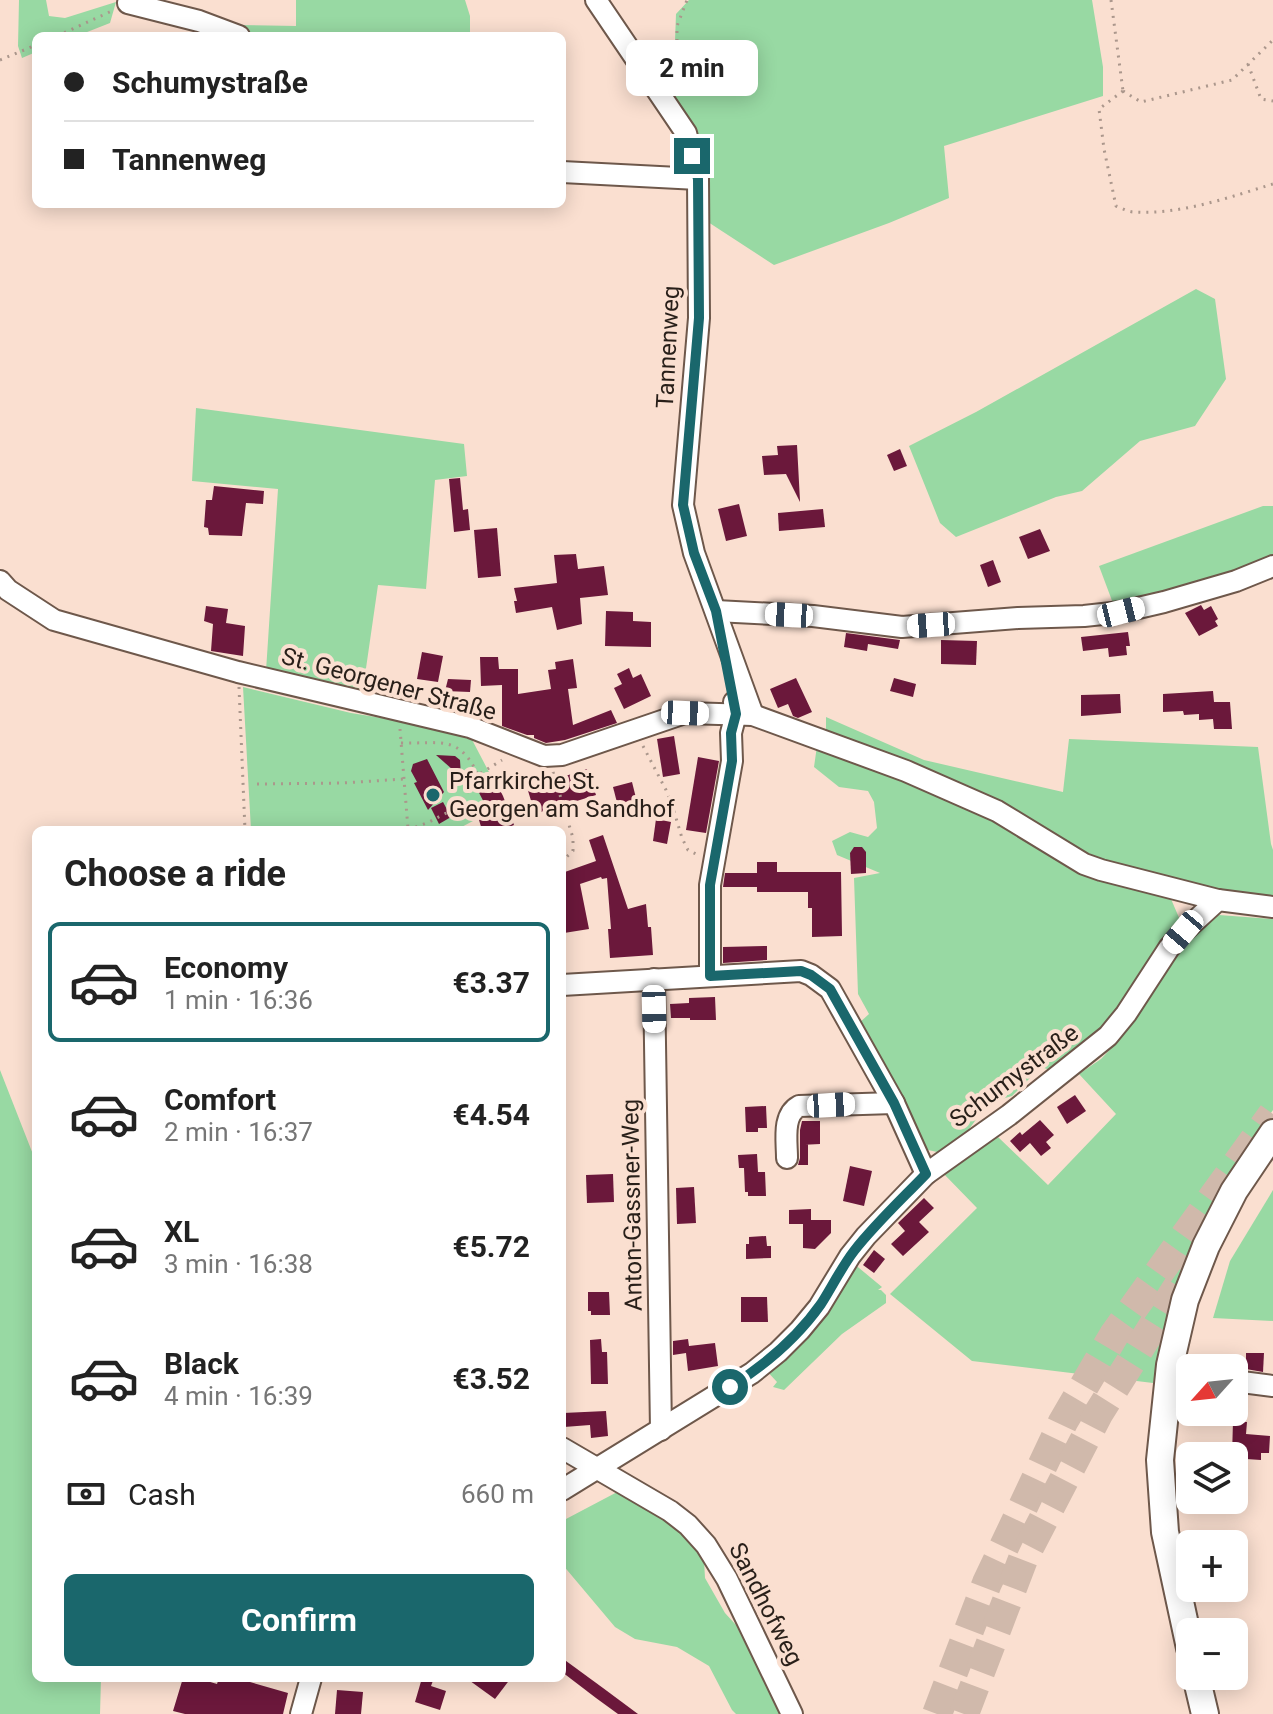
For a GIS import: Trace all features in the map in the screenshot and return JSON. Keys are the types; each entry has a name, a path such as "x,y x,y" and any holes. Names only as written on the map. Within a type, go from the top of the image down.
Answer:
{"main road":[{"path":"1181,1354 1185,1300 1206,1246 1234,1191 1273,1133"},
{"path":"1176,1386 1160,1460 1165,1532 1184,1618"},
{"path":"1199,1690 1205,1714"}],"street":[{"name":"Tannenweg","path":"596,0 686,133 698,179 699,318 683,505 694,553 716,611 744,715 731,733 732,761 710,885 710,976"},
{"path":"128,3 199,21 228,32"},
{"path":"566,172 698,179"},
{"path":"716,611 813,616 902,627 1084,616 1121,612 1164,602 1236,581 1273,566"},
{"name":"St. Georgener Straße","path":"0,581 8,590 54,620 238,672 470,727 548,757"},
{"path":"548,757 685,713 744,715 906,771 997,811 1084,864 1218,900 1273,907"},
{"name":"Schumystraße","path":"566,1488 752,1373 778,1352 819,1307 866,1236 926,1174 1009,1115 1108,1036 1169,948 1218,900"},
{"path":"566,985 801,971 811,975 830,989 894,1103 926,1174"},
{"name":"Anton-Gassner-Weg","path":"654,979 661,1430"},
{"path":"787,1158 788,1117 799,1106 894,1103"},
{"path":"1248,1383 1273,1386"},
{"name":"Sandhofweg","path":"566,1450 670,1511 706,1545 727,1579 792,1714"},
{"path":"301,1714 310,1682"}],"path":[{"path":"678,121 677,26 687,0"},
{"path":"1111,0 1123,91"},
{"path":"66,32 128,3"},
{"path":"1123,91 1141,102 1232,80 1273,40"},
{"path":"0,60 32,47"},
{"path":"1248,64 1261,99 1273,101"},
{"path":"1123,91 1099,109 1116,206 1132,212 1165,210 1210,203 1273,184"},
{"path":"238,672 245,826"},
{"path":"399,724 408,826"},
{"path":"635,730 666,790 688,850 713,867"},
{"path":"401,743 451,744 463,750 478,775"},
{"path":"418,826 458,807 478,775 499,763 515,745"},
{"path":"548,757 573,838 573,851 566,857"},
{"path":"257,784 404,779"}],"green space":[{"path":"19,0 46,0 49,16 65,18 116,2 110,23 87,32 32,32 32,54 22,58 18,46"},
{"path":"296,0 465,0 470,16 470,32 235,32 235,25 296,26"},
{"path":"689,0 1092,0 1103,67 1103,96 944,146 949,198 774,265 708,222 704,153 673,96 676,14"},
{"path":"1196,289 1215,299 1226,379 1195,426 1140,441 1082,491 1056,497 956,537 940,523 909,446"},
{"path":"196,408 464,444 467,476 435,480 426,589 378,585 362,696 266,671 278,489 192,481"},
{"path":"1263,506 1273,506 1273,558 1236,572 1114,606 1099,566"},
{"path":"243,687 351,713 468,732 491,776 475,784 490,812 464,826 251,826"},
{"path":"826,717 924,760 1063,792 1069,739 1258,747 1273,850 1273,898 1192,885 1098,862 1000,800 826,733"},
{"path":"817,746 904,778 996,820 1089,878 1171,899 1180,920 1121,1010 1090,1044 1053,1071 1041,1067 1012,1096 988,1103 959,1143 942,1153 928,1150 858,1024 869,1014 858,994 854,878 880,873 837,855 832,841 850,832 868,837 877,828 874,802 868,791 839,787 814,767"},
{"path":"1219,915 1273,919 1273,1110 1243,1152 1205,1219 1179,1279 1153,1383 972,1361 890,1294 977,1208 941,1171 998,1137 1048,1185 1116,1114 1079,1074 1101,1059 1119,1040 1180,942 1198,925"},
{"path":"0,1070 32,1152 32,1682 101,1682 100,1714 0,1714"},
{"path":"1273,1190 1273,1321 1213,1318 1230,1261"},
{"path":"853,1263 882,1287 878,1290 886,1295 886,1303 842,1334 784,1390 773,1387 777,1382 765,1369"},
{"path":"621,1490 670,1520 704,1560 705,1578 725,1613 736,1625 781,1714 736,1714 709,1666 677,1647 635,1639 615,1627 566,1569 566,1519"}],"building":[{"path":"797,445 800,502 786,474 764,475 762,456 778,455 777,446"},
{"path":"900,449 907,466 894,471 887,455"},
{"path":"460,478 463,510 468,509 470,530 454,532 449,479"},
{"path":"214,486 264,491 263,504 246,503 242,536 209,535 208,528 204,527 206,500 212,500"},
{"path":"739,504 747,536 726,541 718,509"},
{"path":"823,509 825,527 779,531 778,513"},
{"path":"497,528 501,576 478,578 474,530"},
{"path":"1040,529 1050,551 1028,559 1019,537"},
{"path":"576,554 578,569 604,566 608,595 580,598 582,624 557,630 552,607 516,613 514,588 557,583 554,555"},
{"path":"993,560 1001,582 988,587 980,565"},
{"path":"1201,605 1204,610 1211,606 1218,626 1199,636 1185,613"},
{"path":"206,606 228,609 226,623 245,626 243,656 211,651 213,624 204,621"},
{"path":"606,611 633,612 633,621 651,622 651,647 605,646"},
{"path":"1128,632 1130,646 1126,646 1127,655 1109,657 1108,648 1083,651 1081,637"},
{"path":"846,633 900,640 898,649 868,644 867,651 844,647"},
{"path":"941,640 977,641 976,665 941,664"},
{"path":"422,652 443,656 438,682 417,679"},
{"path":"480,657 498,657 499,669 518,669 518,694 551,689 548,670 556,669 555,662 573,659 577,688 568,689 573,725 611,710 617,723 546,743 534,738 534,735 502,726 502,685 481,686"},
{"path":"629,668 633,678 641,674 651,696 624,709 614,688 622,684 617,674"},
{"path":"796,678 812,712 798,718 793,716 788,704 778,708 770,689"},
{"path":"894,678 916,684 913,697 890,691"},
{"path":"448,679 471,680 470,692 445,691"},
{"path":"1213,691 1214,702 1230,702 1232,729 1214,729 1213,719 1199,720 1199,714 1163,712 1163,694"},
{"path":"1120,694 1121,713 1081,716 1081,695"},
{"path":"674,736 680,774 663,777 657,739"},
{"path":"436,755 455,756 460,760 461,777"},
{"path":"698,757 719,761 706,833 686,830"},
{"name":"Pfarrkirche St. Georgen am Sandhof","path":"427,759 444,792 428,810 411,771 413,764"},
{"path":"587,769 596,795 535,814 526,784 552,777 553,780"},
{"path":"493,776 514,825 481,826 479,820 491,816 475,785"},
{"path":"632,782 640,814 621,818 613,787"},
{"path":"443,802 451,817 439,824 431,808"},
{"path":"656,819 671,822 667,844 653,841"},
{"path":"603,835 628,909 646,904 653,955 610,958 607,878 580,884 589,929 566,933 566,872 596,861 589,840"},
{"path":"854,847 862,847 866,852 866,873 851,874 850,853"},
{"path":"757,862 777,862 777,872 841,872 842,936 812,937 812,908 808,908 808,892 757,892 757,887 723,887 725,873 757,873"},
{"path":"767,946 767,960 723,963 723,947"},
{"path":"715,997 716,1020 671,1018 670,1004 689,1003 689,998"},
{"path":"1075,1095 1086,1111 1067,1124 1057,1107"},
{"path":"766,1106 767,1128 746,1132 745,1107"},
{"path":"1040,1120 1054,1135 1046,1142 1051,1148 1041,1156 1030,1143 1020,1152 1010,1141"},
{"path":"802,1121 820,1121 820,1144 808,1145 808,1165 798,1165"},
{"path":"757,1154 758,1172 765,1172 766,1196 748,1196 745,1192 744,1168 739,1168 738,1155"},
{"path":"850,1166 872,1171 864,1206 843,1201"},
{"path":"613,1174 614,1202 587,1203 586,1175"},
{"path":"694,1187 696,1223 677,1224 676,1188"},
{"path":"924,1198 934,1208 919,1222 929,1232 903,1256 891,1244 905,1231 898,1223"},
{"path":"811,1209 811,1220 831,1220 831,1233 815,1249 803,1248 803,1224 789,1224 789,1210"},
{"path":"766,1236 767,1246 771,1246 771,1258 746,1259 749,1237"},
{"path":"874,1250 885,1259 874,1273 863,1265"},
{"path":"588,1292 609,1292 610,1315 591,1315 588,1311"},
{"path":"741,1297 767,1297 768,1322 741,1322"},
{"path":"601,1339 602,1352 607,1352 608,1384 591,1384 590,1340"},
{"path":"688,1339 689,1346 715,1343 718,1366 688,1371 686,1353 673,1355 673,1341"},
{"path":"1264,1353 1263,1372 1248,1369 1246,1354"},
{"path":"606,1411 608,1436 591,1438 590,1425 566,1427 566,1413"},
{"path":"1233,1426 1247,1426 1246,1434 1270,1436 1269,1453 1261,1453 1261,1460 1248,1459 1248,1442 1232,1442"},
{"path":"566,1661 638,1714 618,1714 566,1675"},
{"path":"182,1682 250,1682 288,1693 283,1714 185,1714 173,1711"},
{"path":"421,1682 432,1682 431,1686 446,1691 440,1710 415,1702"},
{"path":"472,1682 508,1682 495,1699"},
{"path":"337,1690 363,1692 361,1714 335,1714"}],"tunnel":[{"path":"937,1714 987,1583 1063,1422 1114,1335 1273,1114"},
{"path":"964,1714 1023,1559 1098,1414 1194,1261"}],"place":[{"name":"Pfarrkirche St. Georgen am Sandhof","path":"433,795"}],"route":[{"path":"692,156 698,179 699,318 683,505 694,553 716,611 736,714 731,733 732,761 710,885 710,976 801,971 830,989 894,1103 926,1174 866,1236 800,1330 765,1363 730,1387"}]}
